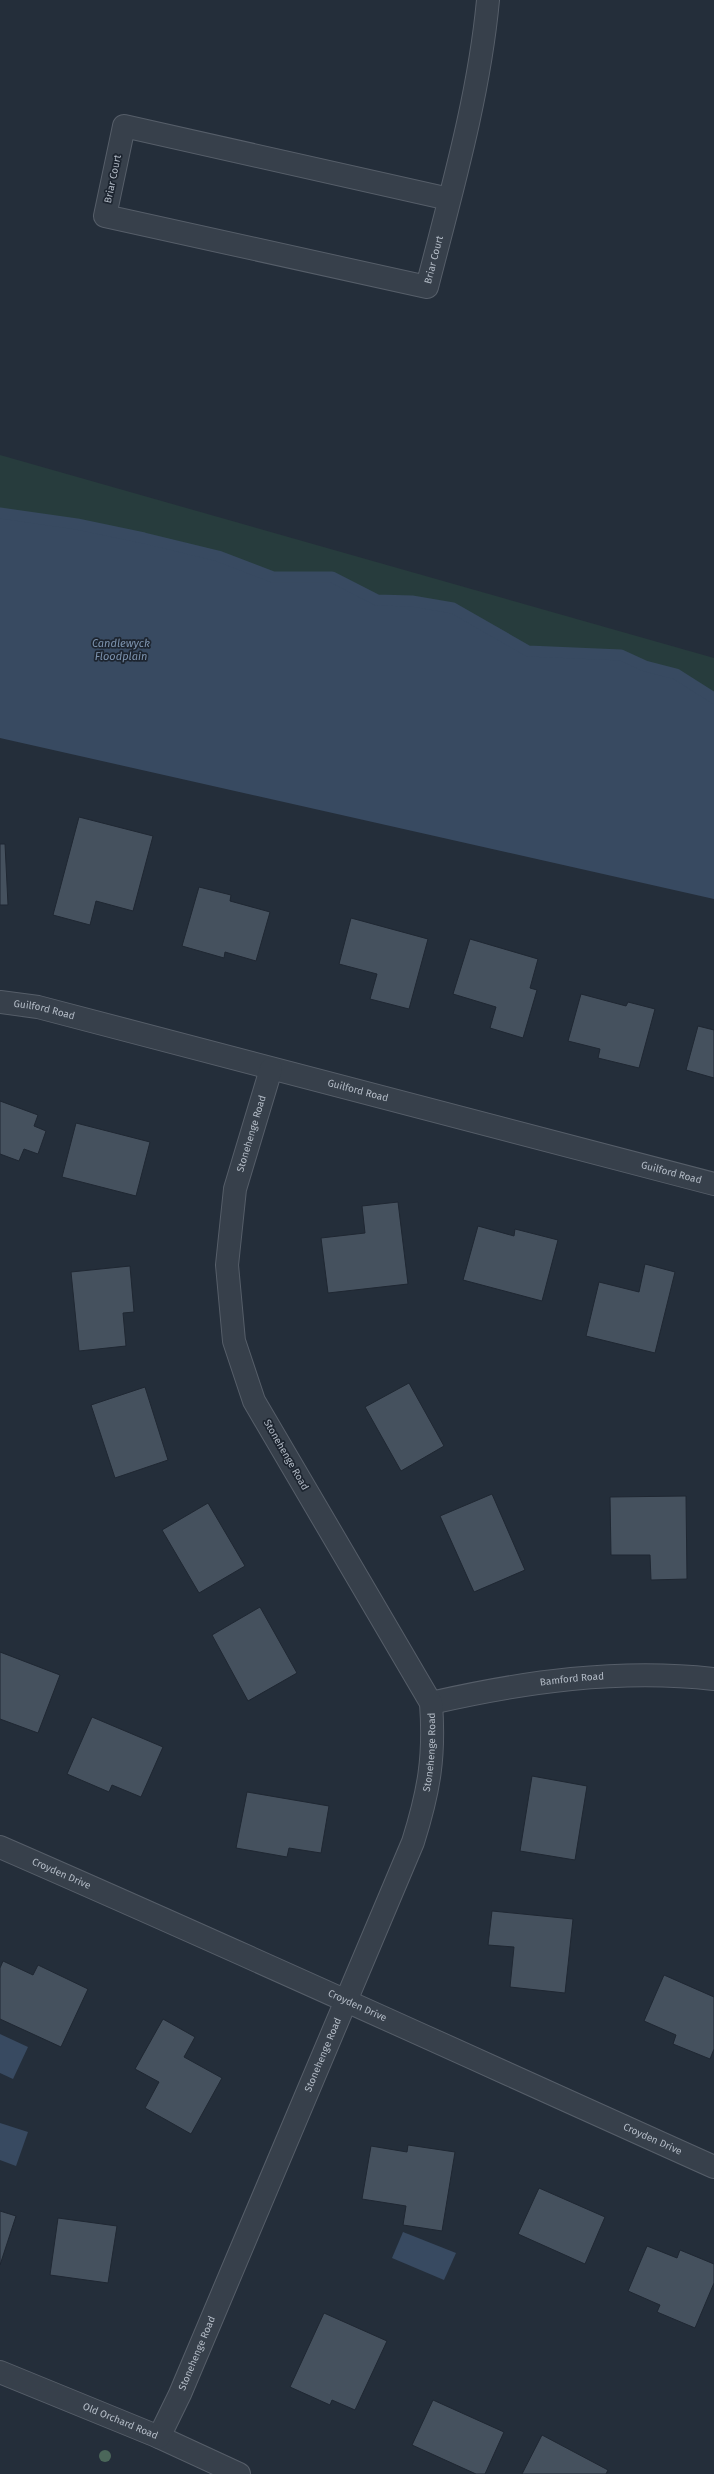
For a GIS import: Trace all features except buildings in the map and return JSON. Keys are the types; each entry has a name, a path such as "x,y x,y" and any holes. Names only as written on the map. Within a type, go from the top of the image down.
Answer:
{"street":[{"name":"Briar Court","path":"449,199 124,126 106,216 427,287 449,199 484,42 488,0"},
{"name":"Guilford Road","path":"0,1002 38,1007 714,1184"},
{"name":"Stonehenge Road","path":"159,2437 180,2394 413,1842 425,1805 432,1769 433,1736 431,1704 254,1401 234,1341 227,1265 235,1189 271,1069"},
{"name":"Bamford Road","path":"431,1704 469,1695 589,1677 617,1676 714,1679"},
{"name":"Croyden Drive","path":"0,1847 714,2167"},
{"name":"Old Orchard Road","path":"0,2372 159,2437 239,2474"}],"green space":[{"path":"0,455 714,658 714,698 676,674 645,666 633,660 608,653 528,651 472,619 412,601 377,600 350,585 316,576 273,577 218,556 144,538 77,524 0,513"}],"water":[{"name":"Candlewyck Floodplain","path":"0,513 77,524 144,538 218,556 273,577 332,577 377,600 412,601 453,608 528,651 621,655 645,666 676,674 714,698 714,899 0,738"},
{"path":"0,2034 28,2047 13,2079 0,2073"},
{"path":"0,2123 28,2132 16,2166 0,2160"},
{"path":"403,2232 456,2253 444,2280 392,2258"}],"waterway":[{"path":"0,513 77,524 144,538 218,556 273,577 332,577 377,600 412,601 453,608 528,651 621,655 645,666 676,674 714,698"}]}
